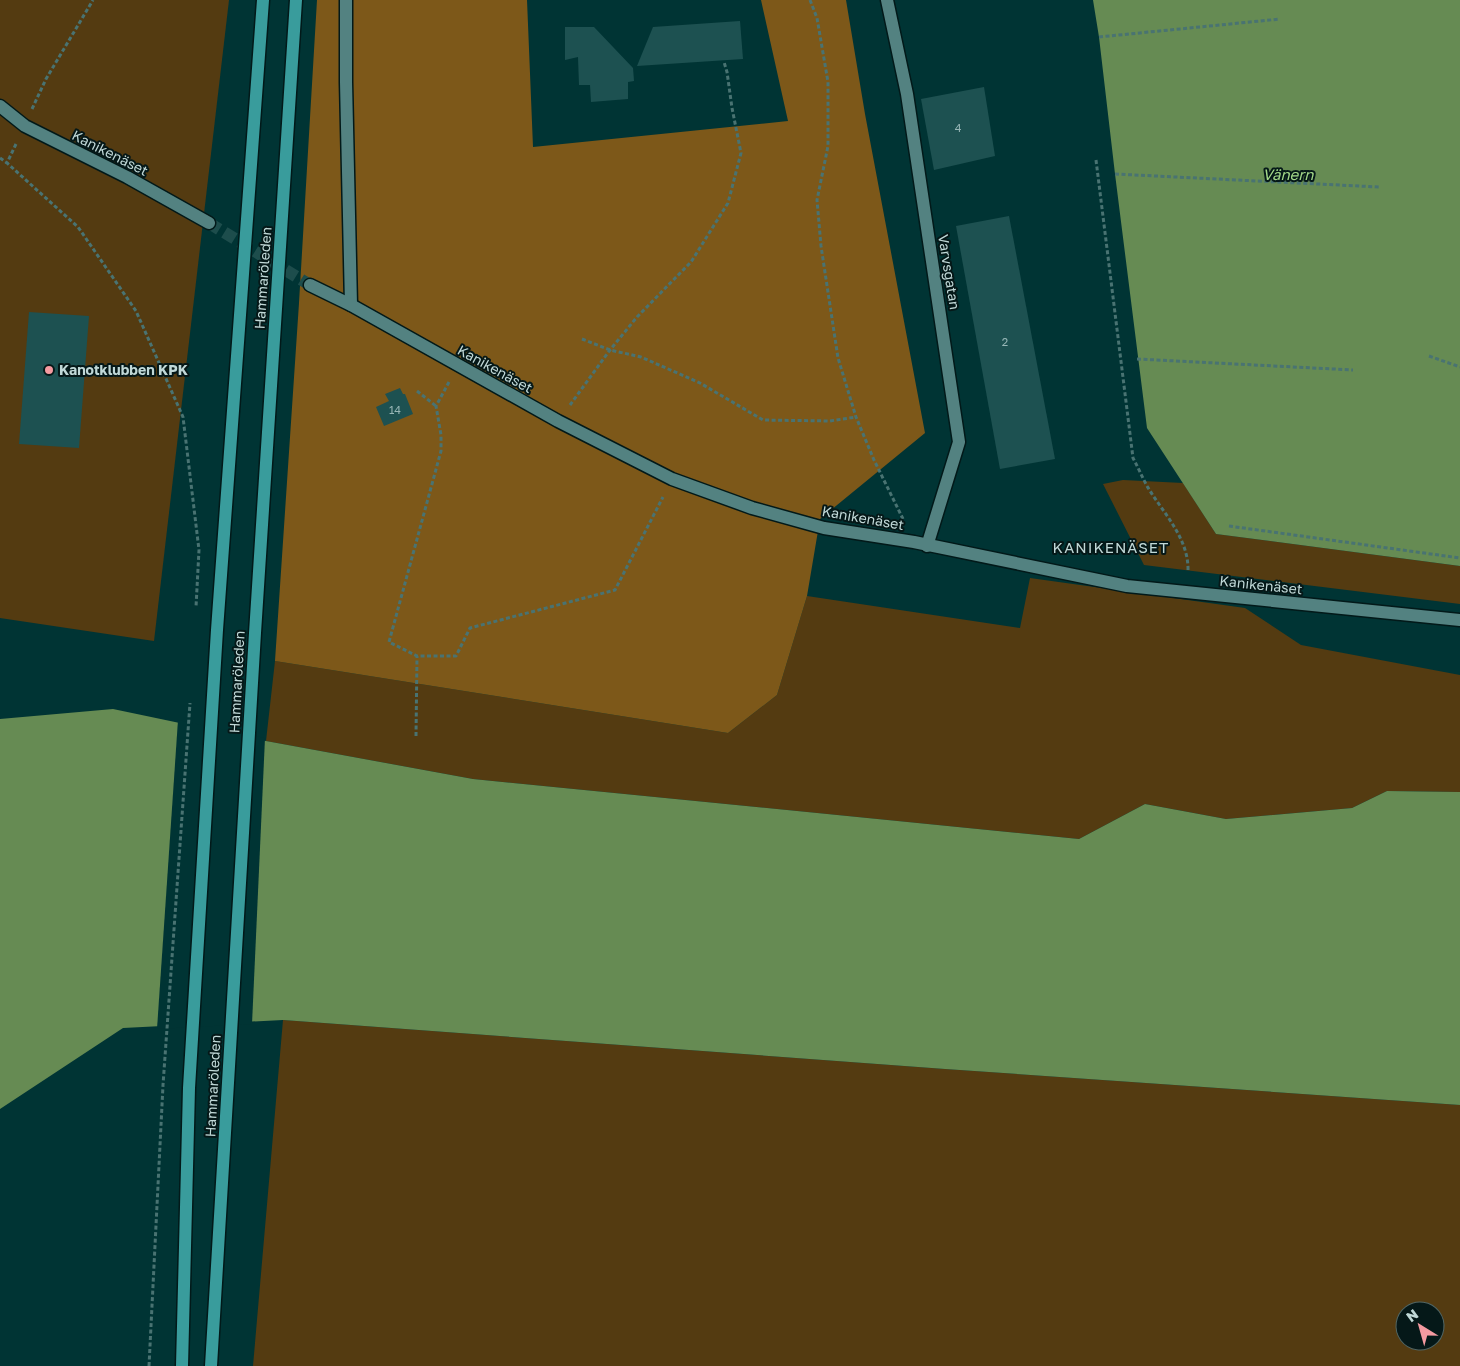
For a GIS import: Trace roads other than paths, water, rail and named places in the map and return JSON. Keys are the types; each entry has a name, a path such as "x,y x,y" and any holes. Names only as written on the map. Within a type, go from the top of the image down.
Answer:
{"main road":[{"name":"Hammaröleden","path":"182,1366 189,1088 217,630 263,0"},
{"name":"Hammaröleden","path":"211,1366 255,633 296,0"}],"street":[{"path":"346,0 351,305"},
{"name":"Varvsgatan","path":"887,0 906,94 959,442 927,546"},
{"name":"Kanikenäset","path":"0,106 25,126 126,177 209,223"},
{"name":"Kanikenäset","path":"310,285 351,305 558,422 672,479 752,508 824,528 914,542 1127,586 1460,620"}],"water":[{"name":"Vänern","path":"1093,0 1460,0 1460,566 1216,534 1147,428"},
{"path":"113,709 266,741 473,779 1079,839 1145,804 1226,819 1352,808 1387,791 1460,792 1460,1105 283,1020 123,1028 0,1109 0,719"}],"tunnel":[{"path":"209,223 310,285"}],"place":[{"name":"Kanotklubben KPK","path":"49,370"}],"district":[{"name":"KANIKENÄSET","path":"1111,548"}]}
